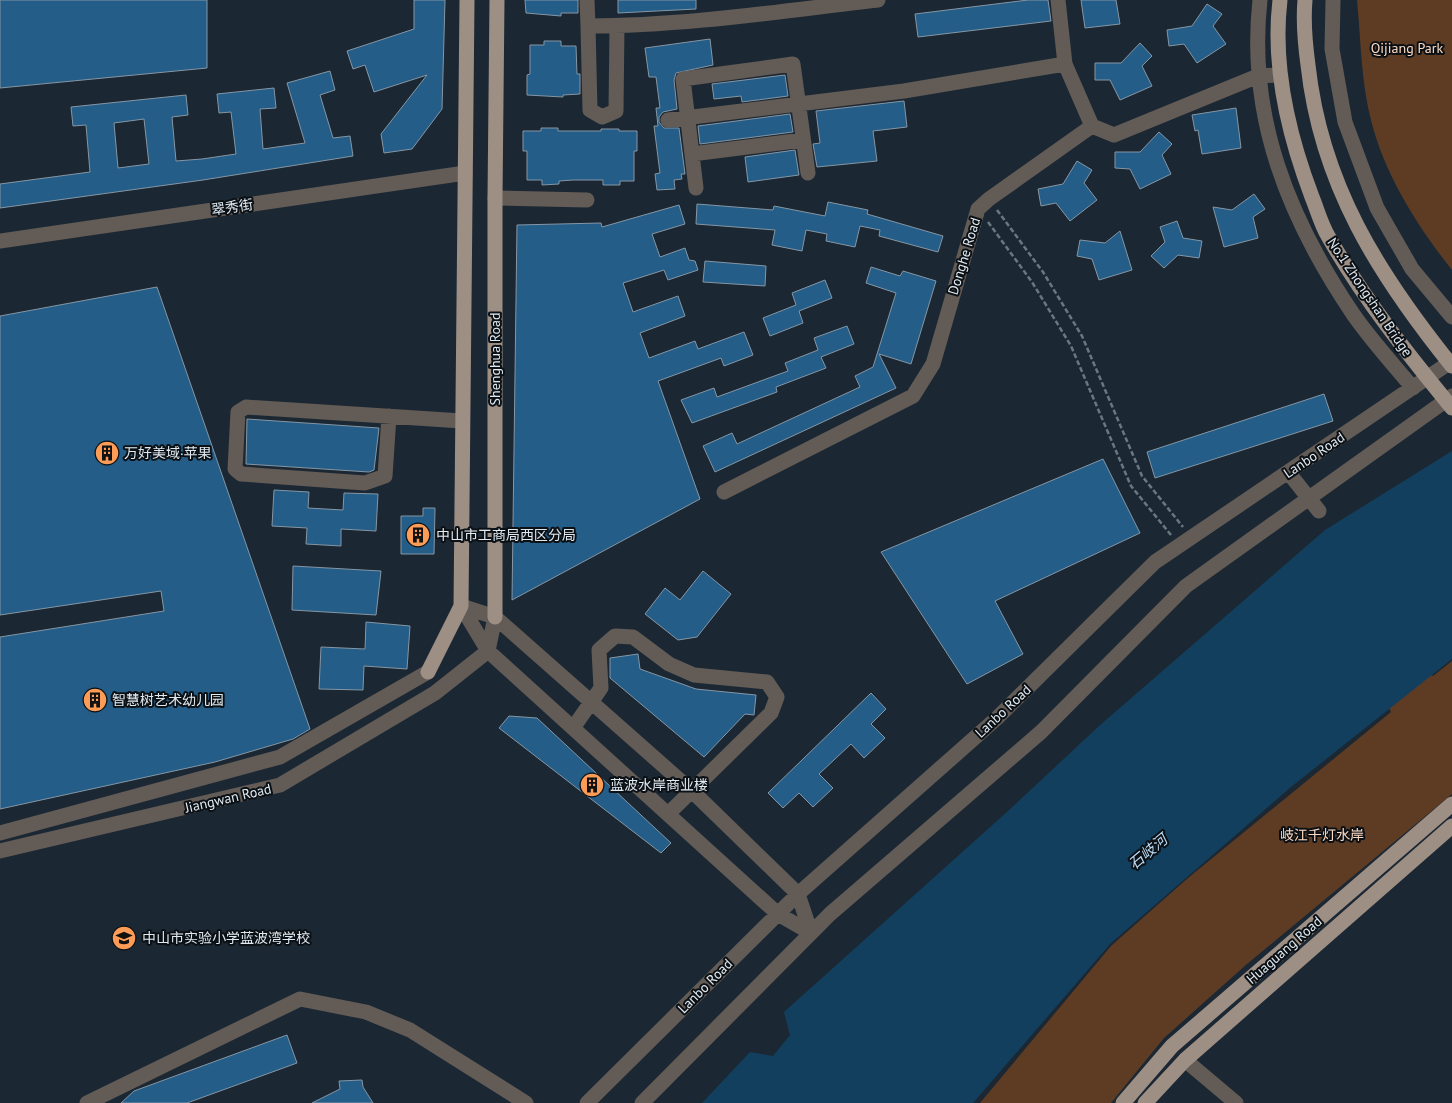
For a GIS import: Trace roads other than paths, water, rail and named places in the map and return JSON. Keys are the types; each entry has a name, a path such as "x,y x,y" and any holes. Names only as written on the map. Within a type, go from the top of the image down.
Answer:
{"main road":[{"path":"428,672 461,606 467,0"},
{"name":"Shenghua Road","path":"495,617 497,0"},
{"name":"No.1 Zhongshan Bridge","path":"1280,0 1280,75 1296,155 1327,234 1402,347 1452,408"},
{"name":"No.1 Zhongshan Bridge","path":"1305,0 1303,22 1312,101 1330,165 1355,225 1380,268 1452,366"},
{"name":"Huaguang Road","path":"1123,1103 1172,1046 1452,804"},
{"name":"Huaguang Road","path":"1145,1103 1185,1060 1452,826"}],"street":[{"path":"587,0 590,110 602,116 616,110 617,26"},
{"path":"588,26 617,26 878,0"},
{"path":"1058,0 1065,64 1092,126 1114,135 1258,76 1280,75"},
{"path":"1260,0 1258,76 1269,138 1288,198 1312,248 1354,316 1413,388"},
{"path":"1332,0 1332,49 1345,122 1377,208 1412,268 1452,317"},
{"path":"696,188 683,79 793,64 808,173"},
{"path":"668,120 904,91 1065,64"},
{"name":"Donghe Road","path":"724,492 913,396 933,364 983,204 1092,126"},
{"path":"692,154 803,140"},
{"name":"翠秀街","path":"0,241 465,173"},
{"path":"495,198 587,200"},
{"name":"Lanbo Road","path":"587,1103 798,894 997,718 1155,562 1452,361"},
{"path":"642,1103 812,933 1041,732 1186,586 1452,396"},
{"path":"389,416 385,476 374,481 242,474 235,469 238,412 246,407 389,416 462,421"},
{"path":"1288,472 1319,511"},
{"path":"461,606 495,617 692,791 798,894 812,933"},
{"path":"461,606 488,651 778,914 812,933"},
{"name":"Shenghua Road","path":"488,651 495,617"},
{"path":"573,728 601,688 599,650 615,636 633,637 669,664 694,675 767,682 777,696 771,713 668,814"},
{"name":"Jiangwan Road","path":"0,851 280,786 435,693 488,651"},
{"name":"Jiangwan Road","path":"0,832 280,758 428,672"},
{"path":"87,1103 300,998 366,1012 410,1030 526,1103"},
{"path":"1185,1060 1236,1103"}],"water":[{"name":"石岐河","path":"1452,451 1452,659 1291,787 1111,943 973,1103 702,1103 750,1052 773,1056 790,1035 784,1012 1008,811 1099,726 1325,530"}],"place":[{"name":"万好美域·苹果","path":"107,453"},
{"name":"中山市工商局西区分局","path":"418,535"},
{"name":"智慧树艺术幼儿园","path":"95,700"},
{"name":"蓝波水岸商业楼","path":"592,785"},
{"name":"中山市实验小学蓝波湾学校","path":"124,938"}],"park label":[{"name":"Qijiang Park","path":"1407,48"},
{"name":"岐江千灯水岸","path":"1322,835"}]}
